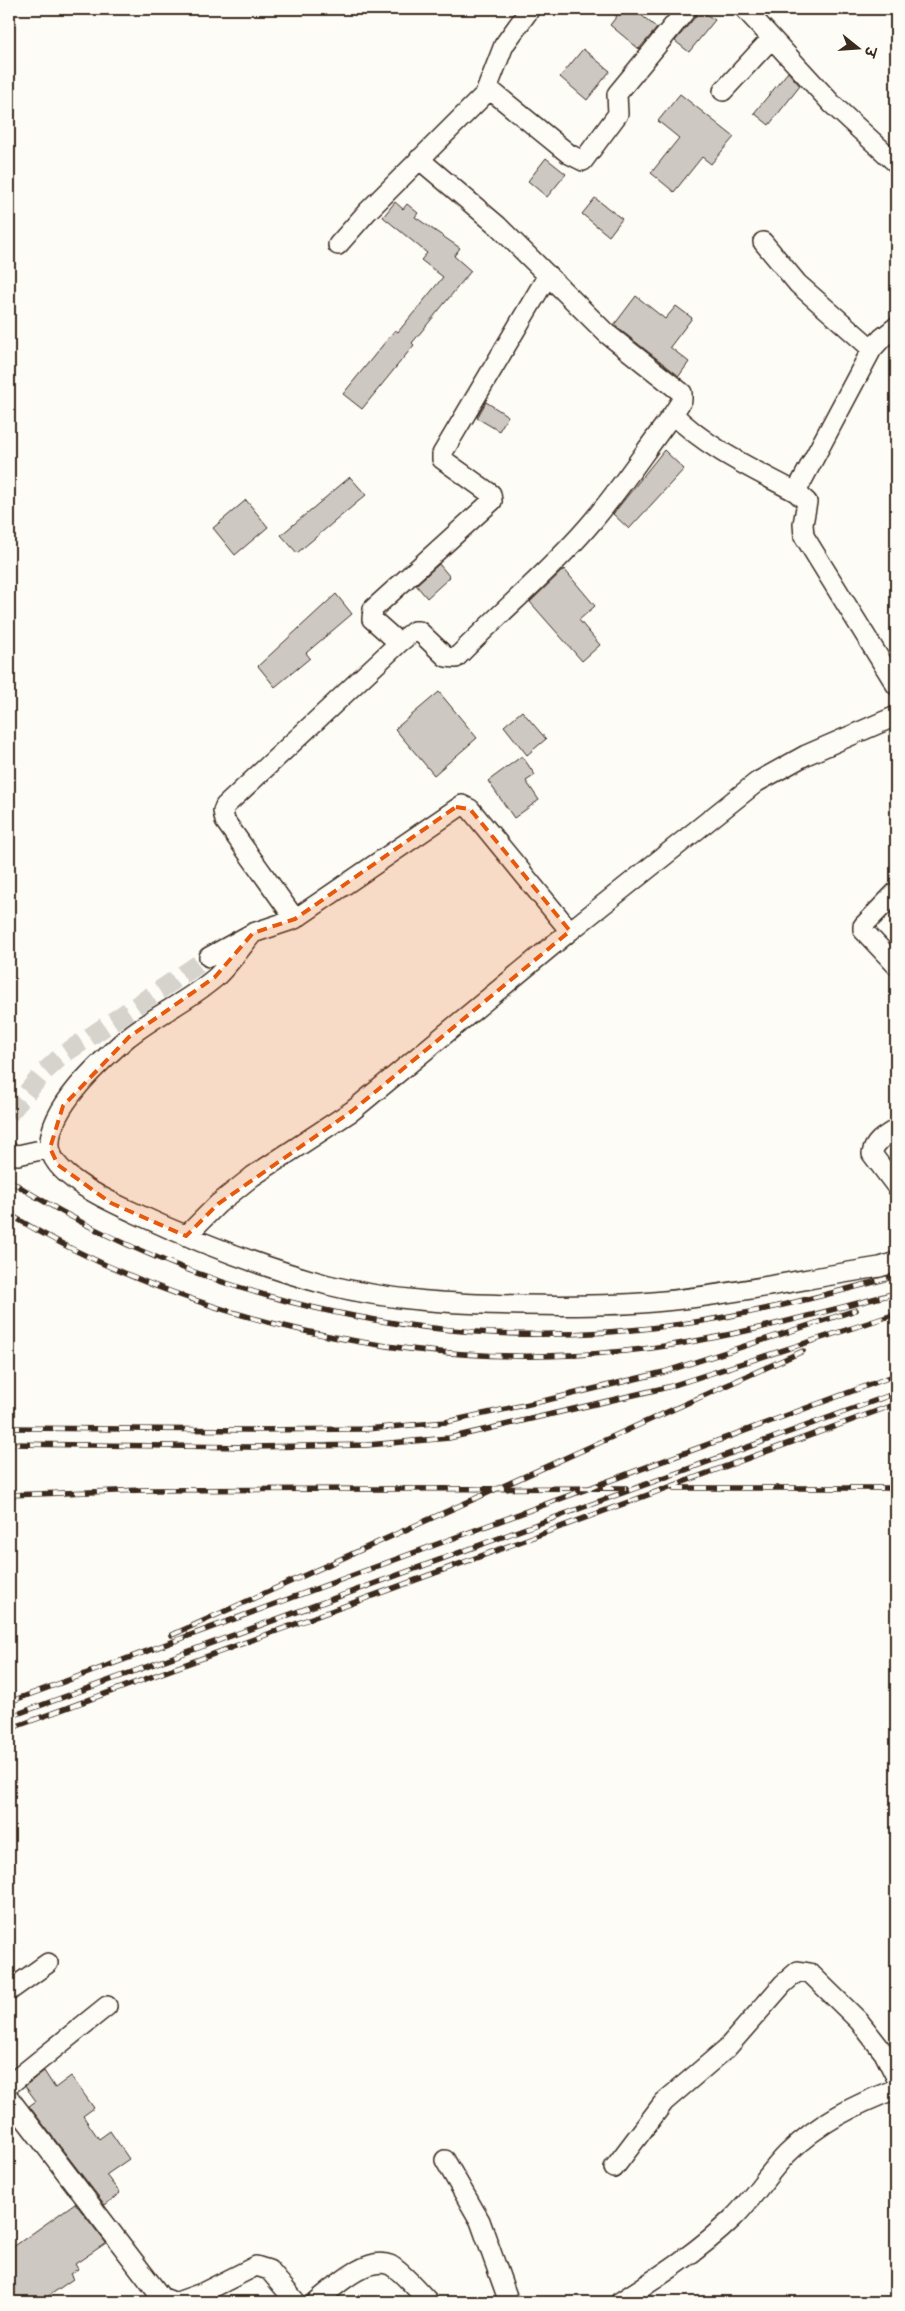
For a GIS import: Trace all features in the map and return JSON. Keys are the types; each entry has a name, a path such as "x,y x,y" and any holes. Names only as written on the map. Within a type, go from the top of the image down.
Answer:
{"street":[{"path":"338,245 419,159 476,104 488,88 504,45 530,9"},
{"path":"488,88 569,154 583,161 618,114 617,94 687,9"},
{"path":"747,10 833,105 896,163"},
{"path":"723,91 772,39"},
{"path":"295,919 225,821 223,811 225,806 414,631 419,631 448,659 456,658 495,617 584,532 630,476 682,400 682,393 606,333 577,307 548,275 498,226 419,159"},
{"path":"763,242 798,284 872,349"},
{"path":"399,643 372,619 373,609 492,501 491,494 450,467 442,459 442,454 548,275"},
{"path":"796,492 872,349 896,327"},
{"path":"673,414 699,438 711,446 796,492 807,502 803,524 804,536 896,685"},
{"path":"186,1236 225,1198 253,1176 352,1111 570,931 757,782 806,755 896,716"},
{"path":"209,957 253,933 295,919 462,805 470,809 570,931"},
{"path":"896,892 863,926 863,930 896,965"},
{"path":"253,933 215,977 129,1037 90,1074 62,1106 52,1128 50,1148 58,1165 81,1184 111,1203 228,1253 329,1285 394,1297 458,1304 621,1305 668,1301 880,1267 896,1262"},
{"path":"896,1128 878,1141 872,1154 896,1186"},
{"path":"9,1153 18,1155 50,1148"},
{"path":"9,1991 48,1963"},
{"path":"614,2168 664,2102 727,2048 798,1971 810,1973 859,2021 884,2053 896,2077"},
{"path":"9,2085 107,2006"},
{"path":"620,2302 704,2244 735,2217 786,2154 811,2134 853,2105 896,2089"},
{"path":"9,2098 161,2297 176,2302 202,2293 256,2266 269,2270 296,2302"},
{"path":"445,2160 480,2221 509,2302"},
{"path":"316,2302 339,2282 359,2270 380,2263 393,2267 430,2302"}],"highlighted area":[{"path":"456,807 470,809 570,931 352,1111 218,1204 186,1236 111,1203 58,1165 50,1148 63,1106 129,1037 215,977 253,933 295,919"}],"building":[{"path":"607,9 634,9 657,28 639,49 610,25 617,16"},
{"path":"698,9 715,20 689,52 675,41 696,16"},
{"path":"583,49 610,71 587,100 560,77"},
{"path":"788,72 800,86 769,125 754,113"},
{"path":"680,94 734,137 711,164 702,157 674,192 651,173 679,138 658,121"},
{"path":"546,158 566,174 547,197 528,181"},
{"path":"595,198 622,219 609,236 582,214"},
{"path":"395,202 403,209 407,204 418,213 415,217 460,248 454,256 471,271 412,343 414,345 362,409 343,394 395,330 398,332 443,277 421,260 427,253 383,217"},
{"path":"636,296 665,319 676,306 692,318 670,347 689,362 679,376 614,325"},
{"path":"486,402 508,416 499,431 477,418"},
{"path":"664,450 684,469 629,529 613,514"},
{"path":"350,477 366,495 297,553 281,535"},
{"path":"246,500 268,527 235,555 213,528"},
{"path":"439,564 450,577 427,598 416,585"},
{"path":"564,569 595,606 579,620 600,645 582,661 530,602"},
{"path":"336,594 352,614 306,653 310,658 275,687 258,666"},
{"path":"439,692 477,738 434,775 395,729"},
{"path":"522,711 546,739 527,755 504,726"},
{"path":"522,756 535,775 526,781 539,800 514,818 488,781"},
{"path":"44,2071 55,2088 71,2076 94,2108 83,2116 99,2139 110,2131 129,2159 106,2175 120,2193 105,2205 29,2106 36,2101 25,2086"},
{"path":"75,2203 106,2243 75,2264 78,2269 70,2274 73,2279 40,2302 9,2302 9,2250"}],"tunnel":[{"path":"9,1114 44,1072 64,1054 209,957"}],"railway":[{"path":"9,1180 83,1223 162,1259 244,1289 329,1311 415,1326 502,1333 589,1333 675,1325 786,1304 896,1276"},
{"path":"9,1214 78,1252 151,1284 228,1311 306,1331 386,1346 466,1354 546,1356 659,1347 728,1335 896,1293"},
{"path":"9,1428 366,1429 446,1422 664,1372 856,1310"},
{"path":"9,1444 249,1447 367,1445 449,1438 668,1387 896,1314"},
{"path":"172,1635 803,1351"},
{"path":"9,1702 896,1375"},
{"path":"9,1717 896,1393"},
{"path":"9,1729 896,1404"},
{"path":"9,1495 143,1490 626,1488"},
{"path":"674,1488 896,1488"}]}
